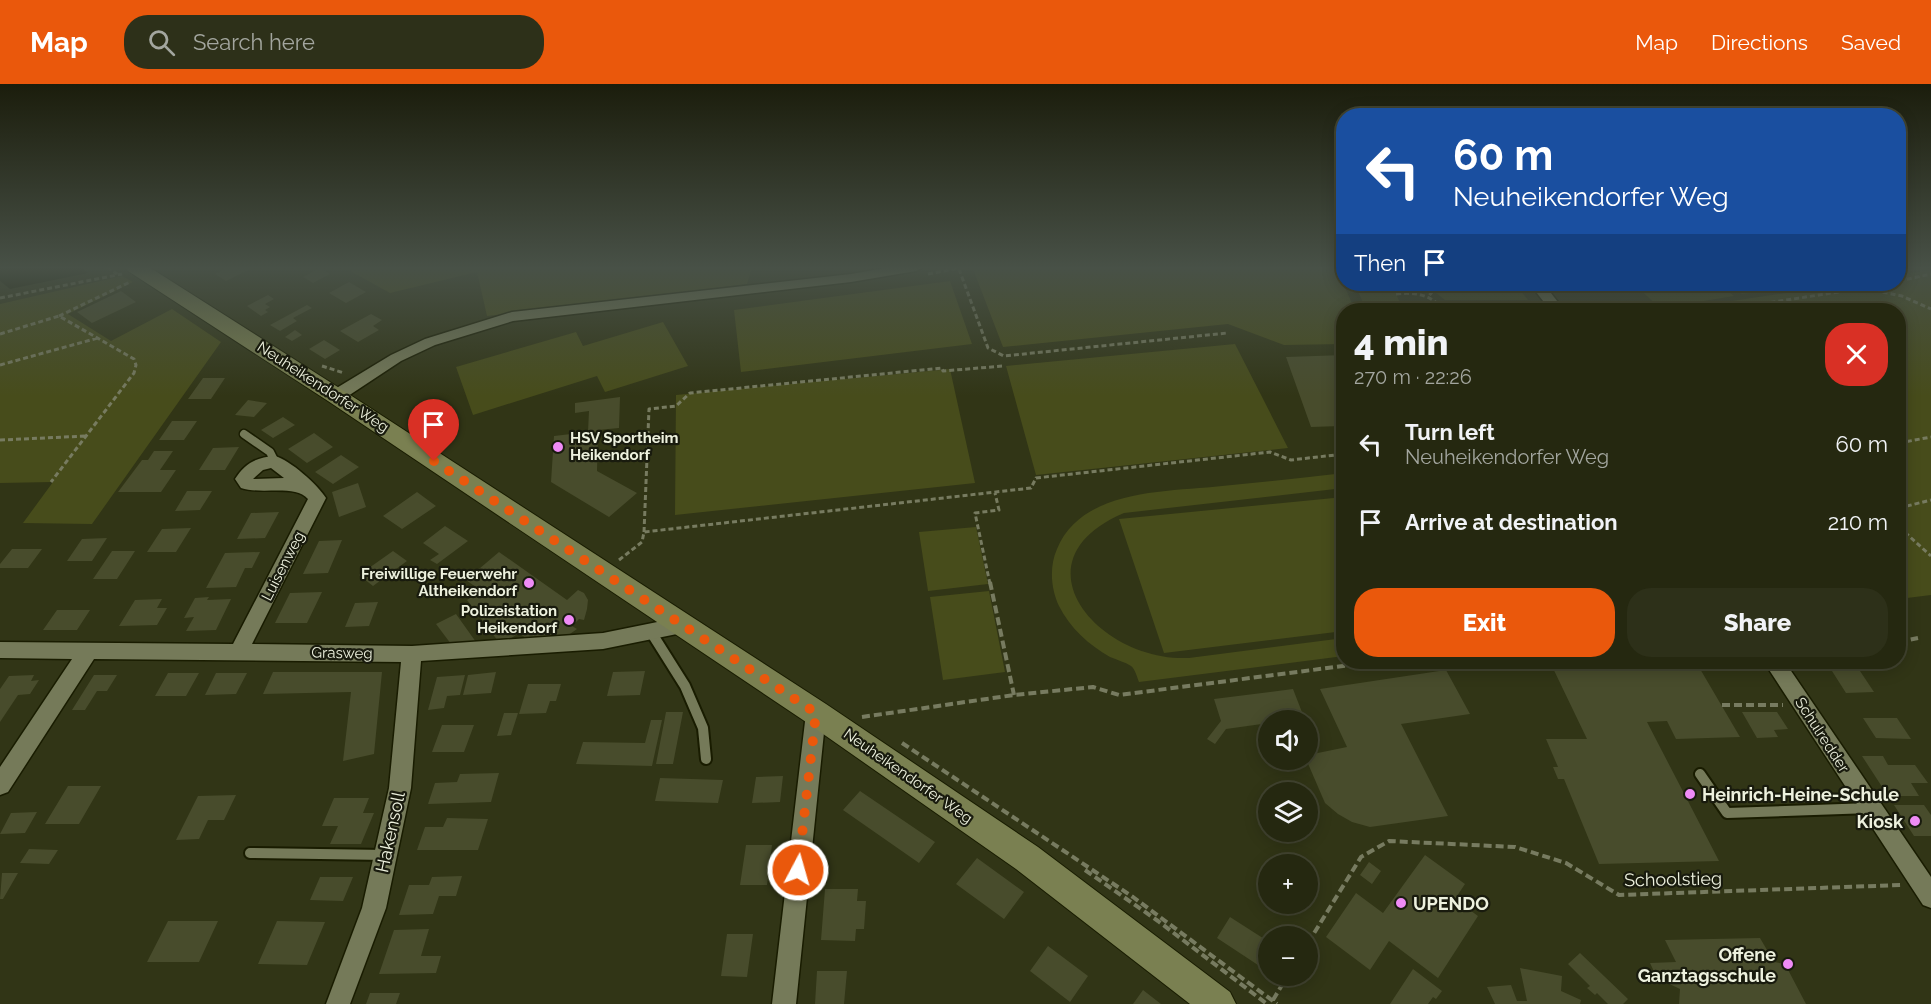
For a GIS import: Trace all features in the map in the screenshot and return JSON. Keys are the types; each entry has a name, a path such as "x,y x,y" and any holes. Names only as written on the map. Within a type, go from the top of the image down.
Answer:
{"street":[{"name":"Neuheikendorfer Weg","path":"197,310 336,396 816,713 1028,858 1218,1004"},
{"path":"336,396 396,358 430,342 512,317 573,310"},
{"path":"275,462 264,462 248,472 244,479 247,484 255,487 303,484"},
{"name":"Luisenweg","path":"239,651 317,498 311,490 275,462"},
{"name":"Grasweg","path":"0,650 412,654 603,641 682,625"},
{"path":"0,785 89,650"},
{"name":"Hakensoll","path":"338,1004 374,908 386,855 400,788 412,654"},
{"name":"Schulredder","path":"1779,669 1926,891"},
{"path":"784,1004 816,713"}],"lane":[{"path":"244,434 270,452 275,462"},
{"path":"651,632 686,686 703,728 706,759"},
{"path":"1700,774 1727,813 1871,808"},
{"path":"250,853 386,855"}],"path":[{"path":"0,334 59,316 69,310"},
{"path":"974,310 988,348 1004,356 1227,333"},
{"path":"51,482 134,373 136,364 134,359 59,316"},
{"path":"0,365 98,338"},
{"path":"618,562 642,542 649,409 676,406 690,393 942,368 943,371 1003,366"},
{"path":"0,440 86,436"},
{"path":"1906,442 1931,437"},
{"path":"644,532 995,493 1031,488 1036,478 1259,453 1270,452 1291,460 1336,455"},
{"path":"995,493 999,510 975,513 1014,695"},
{"path":"1906,506 1931,500"},
{"path":"1906,533 1931,556"},
{"path":"1906,641 1918,638"},
{"path":"872,724 862,717 1014,695 1093,687 1119,695 1336,667"},
{"path":"1722,705 1802,704"},
{"path":"892,737 1133,897 1275,1002 1283,986"},
{"name":"Schoolstieg","path":"1318,927 1361,857 1389,841 1515,847 1566,862 1619,895 1926,891"}],"green space":[{"path":"0,310 76,310 68,314 111,341 173,310 221,342 92,524 23,523 53,482 0,483"},
{"path":"486,310 536,310 487,316"},
{"path":"734,310 960,310 972,344 741,372"},
{"path":"989,310 1336,310 1336,344 1284,345 1228,324 1003,347"},
{"path":"1906,310 1931,310 1931,595 1906,598"},
{"path":"663,322 688,366 605,392 597,376 473,415 456,367 576,332 583,346"},
{"path":"1235,344 1288,448 1036,475 1006,366"},
{"path":"950,369 975,483 675,515 676,395"},
{"path":"1336,474 1336,489 1124,513 1091,533 1074,556 1071,581 1080,605 1099,627 1125,644 1156,655 1189,658 1336,639 1336,657 1139,682 1131,666 1102,652 1069,622 1054,592 1052,578 1054,556 1069,529 1086,514 1106,504 1153,492"},
{"path":"1336,498 1336,632 1164,653 1119,519"},
{"path":"976,527 988,584 928,591 919,532"},
{"path":"989,591 1005,672 943,680 930,597"}],"building":[{"path":"81,310 119,310 92,323 77,312"},
{"path":"253,310 268,312 261,316"},
{"path":"298,310 308,310 293,318 297,321 280,331 270,325"},
{"path":"371,314 382,320 373,326 379,330 358,342 340,331"},
{"path":"295,330 302,335 292,341 285,337"},
{"path":"324,340 340,350 325,359 309,349"},
{"path":"1336,355 1336,426 1311,427 1286,357"},
{"path":"203,378 225,378 211,399 188,399"},
{"path":"620,397 619,428 598,430 597,471 637,493 609,517 551,482 554,436 588,432 589,411 575,413 575,403"},
{"path":"248,400 267,403 254,417 235,415"},
{"path":"283,417 295,425 273,438 261,430"},
{"path":"172,421 197,421 184,440 159,440"},
{"path":"314,433 333,447 307,463 288,449"},
{"path":"239,447 225,470 199,470 213,448"},
{"path":"154,451 173,451 160,470 176,470 161,492 118,492 142,460 148,460"},
{"path":"341,455 359,467 333,484 315,472"},
{"path":"358,483 366,507 339,517 332,492"},
{"path":"187,491 212,491 200,510 175,511"},
{"path":"417,492 436,506 402,529 383,516"},
{"path":"279,512 265,538 237,539 251,513"},
{"path":"445,526 468,541 437,564 430,560 439,554 423,543"},
{"path":"191,528 176,552 147,552 162,529"},
{"path":"107,538 92,561 67,561 82,539"},
{"path":"342,540 328,573 303,574 319,541"},
{"path":"12,549 42,549 28,568 0,568 0,564"},
{"path":"112,551 135,551 117,579 93,579"},
{"path":"393,551 407,561 373,586 359,575"},
{"path":"260,552 252,568 245,568 236,587 206,588 225,553"},
{"path":"499,552 567,600 578,590 584,593 588,600 587,609 584,620 579,619 572,626 577,629 567,636 527,639 519,633 501,645 467,600 480,590 466,580"},
{"path":"322,592 307,623 275,623 290,593"},
{"path":"209,597 207,600 231,599 216,630 186,631 194,617 184,618 195,598"},
{"path":"162,599 157,608 167,608 157,625 119,626 135,600"},
{"path":"378,602 369,626 345,627 355,603"},
{"path":"57,610 90,610 77,630 43,630"},
{"path":"456,614 476,642 451,644 436,624"},
{"path":"1553,669 1700,669 1740,737 1676,739 1667,721 1647,722 1719,861 1599,864 1564,779 1558,779 1553,767 1558,767 1546,739 1587,739"},
{"path":"1822,669 1860,671 1874,692 1846,693 1832,671"},
{"path":"1446,670 1470,714 1401,724 1448,816 1370,827 1352,822 1325,803 1318,782 1311,770 1318,770 1318,753 1347,747 1320,689"},
{"path":"645,671 640,695 607,696 613,672"},
{"path":"273,672 382,672 374,754 343,761 351,692 263,694"},
{"path":"496,672 491,693 463,695 468,675"},
{"path":"168,673 199,673 186,696 155,696"},
{"path":"216,673 247,673 236,694 205,695"},
{"path":"34,675 31,681 39,680 30,694 18,695 0,722 0,689 9,676"},
{"path":"94,675 117,675 107,691 97,691 85,710 72,710"},
{"path":"465,675 460,695 447,696 444,708 428,710 437,677"},
{"path":"528,684 561,684 556,701 550,701 546,713 519,714"},
{"path":"1293,689 1301,710 1258,710 1258,725 1226,729 1215,744 1207,739 1221,721 1214,699"},
{"path":"666,712 683,712 673,764 656,764"},
{"path":"1742,712 1777,712 1788,729 1774,730 1778,737 1757,738"},
{"path":"504,713 518,713 511,735 497,736"},
{"path":"1863,718 1897,718 1911,739 1876,738"},
{"path":"651,720 662,720 652,766 576,764 583,742 645,743"},
{"path":"442,725 474,725 464,752 432,752"},
{"path":"1862,756 1883,756 1888,765 1915,765 1928,783 1911,783 1919,796 1888,796"},
{"path":"499,773 491,802 428,804 435,783 457,782 460,774"},
{"path":"783,776 780,802 752,803 756,777"},
{"path":"660,778 723,780 718,803 655,801"},
{"path":"68,786 101,786 79,824 45,824"},
{"path":"860,791 935,842 919,863 843,810"},
{"path":"236,795 224,820 208,820 199,839 176,840 198,796"},
{"path":"334,798 369,798 363,813 374,813 361,844 330,844 338,826 322,826"},
{"path":"1894,805 1924,805 1931,815 1931,836 1914,836"},
{"path":"37,812 25,833 0,834 11,813"},
{"path":"447,818 488,819 478,850 417,850 425,827 443,827"},
{"path":"746,845 772,845 767,885 740,885"},
{"path":"29,849 58,850 49,864 20,863"},
{"path":"1425,855 1465,884 1455,899 1478,916 1438,978 1389,941 1370,970 1326,937 1356,893 1383,913"},
{"path":"977,858 1024,892 1004,919 956,884"},
{"path":"1369,862 1381,871 1372,884 1360,875"},
{"path":"2,873 18,873 3,899 0,899"},
{"path":"462,876 456,896 439,896 433,914 399,915 409,885 429,885 432,877"},
{"path":"320,877 353,877 343,901 310,900"},
{"path":"825,889 858,889 857,901 866,901 864,929 856,929 855,941 821,940"},
{"path":"1230,917 1258,935 1258,965 1217,938"},
{"path":"168,921 218,921 199,962 147,962"},
{"path":"277,921 325,922 307,965 258,964"},
{"path":"429,929 421,956 441,956 436,973 379,974 394,930"},
{"path":"727,934 753,934 747,977 721,976"},
{"path":"1760,938 1774,962 1785,964 1806,1004 1679,1004 1680,989 1657,978 1650,963 1676,962 1665,940"},
{"path":"1048,946 1088,976 1070,1002 1030,971"},
{"path":"1580,953 1628,999 1623,1004 1608,1004 1597,993 1595,995 1587,988 1590,986 1568,964"},
{"path":"1520,968 1562,976 1561,991 1581,1000 1580,1004 1495,1004 1487,987 1511,985 1517,1001 1527,1001"},
{"path":"1413,969 1442,991 1428,1004 1390,1004"},
{"path":"817,971 847,971 844,1004 815,1004"},
{"path":"1143,990 1161,1004 1133,1004"},
{"path":"370,993 400,993 396,1004 366,1004"}],"place":[{"name":"HSV Sportheim Heikendorf","path":"558,447"},
{"name":"Freiwillige Feuerwehr Altheikendorf","path":"529,583"},
{"name":"Polizeistation Heikendorf","path":"569,620"},
{"name":"Heinrich-Heine-Schule","path":"1690,794"},
{"name":"Kiosk","path":"1915,821"},
{"name":"UPENDO","path":"1401,903"},
{"name":"Offene Ganztagsschule","path":"1788,964"}],"route":[{"path":"434,461 816,713 798,870"}]}
